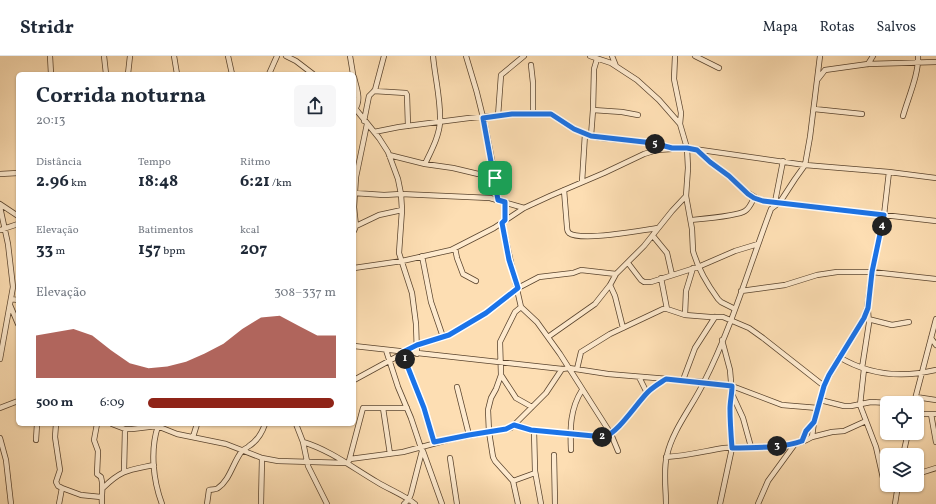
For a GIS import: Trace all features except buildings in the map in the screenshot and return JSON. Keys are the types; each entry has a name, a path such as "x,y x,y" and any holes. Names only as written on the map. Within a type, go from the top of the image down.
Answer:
{"street":[{"path":"50,56 51,72"},
{"path":"104,56 106,72"},
{"path":"128,72 130,56"},
{"path":"174,56 177,72"},
{"path":"228,56 232,72"},
{"path":"270,72 276,56"},
{"path":"286,56 296,58 307,72"},
{"path":"350,56 353,72"},
{"path":"356,170 366,123 369,96 371,92 374,91 384,56"},
{"path":"425,164 434,144 440,122 439,92 433,56"},
{"path":"466,56 483,118 498,200"},
{"path":"498,116 501,75 524,56"},
{"path":"590,56 616,66 648,90 670,111 680,124 687,148 688,168 686,196 691,220 695,268 686,291 685,315"},
{"path":"612,56 616,66"},
{"path":"675,56 674,79 681,114 680,124"},
{"path":"695,56 719,68"},
{"path":"868,64 873,56"},
{"path":"903,116 918,62 918,56"},
{"path":"820,57 825,70"},
{"path":"666,504 666,457 675,434 704,382 722,340 735,309 771,209 805,165 814,109 820,57"},
{"path":"591,136 594,69 597,59"},
{"path":"818,79 825,70 868,64 936,62"},
{"path":"531,65 533,83 533,114"},
{"path":"356,87 358,99 356,106"},
{"path":"374,91 406,93 408,126"},
{"path":"356,109 374,132 389,155 401,194 402,210 400,254 412,293 416,324 417,354"},
{"path":"814,109 862,114"},
{"path":"593,110 622,112 638,115"},
{"path":"374,132 469,118 551,114 565,124 591,136 658,144 672,148"},
{"path":"582,182 585,134"},
{"path":"657,150 658,144"},
{"path":"356,268 402,261 455,248 504,222 524,208 644,154 657,150 687,148 805,165 889,172 936,178"},
{"path":"697,150 754,198 769,202 777,202 884,215 936,221 899,217 884,215"},
{"path":"389,155 495,178"},
{"path":"777,202 783,161"},
{"path":"812,437 814,422 824,386 839,357 864,318 868,308 872,272 884,215 889,172"},
{"path":"0,174 16,173"},
{"path":"564,190 567,227 570,234 614,235 658,228"},
{"path":"356,193 478,197 498,200 524,208"},
{"path":"548,337 595,304 610,285 616,274 653,236 678,203 686,196"},
{"path":"691,220 743,213 747,210 754,198"},
{"path":"505,202 504,222 509,260 518,288 521,306 548,337 570,368 582,390 611,434 618,451"},
{"path":"0,205 16,215"},
{"path":"0,205 2,229 11,268 13,288 2,336 0,359"},
{"path":"356,226 379,215 402,210"},
{"path":"2,229 16,225"},
{"path":"653,236 667,253 672,275"},
{"path":"628,263 644,282 651,282 695,268 734,251 758,244"},
{"path":"455,248 463,274 476,281"},
{"path":"422,256 431,302 443,337"},
{"path":"695,268 718,299 735,309"},
{"path":"356,379 417,345 449,335 486,313 518,288 539,277 573,273 581,270 616,274"},
{"path":"741,291 785,285 817,275 837,272 872,272 936,279"},
{"path":"661,278 667,309"},
{"path":"610,285 615,296 623,328"},
{"path":"11,299 16,300"},
{"path":"10,305 16,319"},
{"path":"518,504 512,481 494,461 489,432 488,414 490,400 501,376 500,342 504,331 515,312 521,306"},
{"path":"868,308 870,320 863,368 860,405 876,447 880,465"},
{"path":"577,369 581,352 623,328 658,311 667,309 685,315 723,317 730,319 763,338 824,386"},
{"path":"683,380 695,348 715,317"},
{"path":"864,318 892,325 909,322"},
{"path":"916,396 936,320"},
{"path":"931,338 936,344"},
{"path":"720,504 732,448 730,410 732,386 730,370 722,340"},
{"path":"356,346 403,353 562,369 570,368 639,377 704,382 732,386 782,406 818,408"},
{"path":"386,350 398,387 442,504"},
{"path":"403,353 424,408 434,442"},
{"path":"839,357 863,368 894,375 921,373 936,370"},
{"path":"160,426 177,434 226,444 262,458 278,461 348,462 422,449 434,442 506,429 514,425 551,388 562,369"},
{"path":"501,376 516,398 532,407"},
{"path":"639,377 647,393"},
{"path":"514,425 534,430 600,438 611,434 647,393 666,379"},
{"path":"457,387 469,435"},
{"path":"571,450 570,434 572,410 582,390"},
{"path":"732,394 743,418 751,447"},
{"path":"861,397 871,402"},
{"path":"924,398 936,400"},
{"path":"820,400 844,406 860,405 871,402 880,402"},
{"path":"0,408 16,402"},
{"path":"356,423 362,408 407,408"},
{"path":"383,408 390,454"},
{"path":"934,414 936,442"},
{"path":"666,457 732,448 762,448 795,444 812,437 832,432 844,431 866,421"},
{"path":"802,441 806,431 814,422"},
{"path":"36,440 37,426"},
{"path":"56,426 55,437 60,470 56,482 58,486 82,495 101,497"},
{"path":"97,426 94,440 98,455 97,474 102,477 102,504"},
{"path":"117,426 125,429 138,429 153,426"},
{"path":"158,426 153,442 154,465 156,489 162,504"},
{"path":"193,437 196,426"},
{"path":"207,504 209,490 220,486 227,477 242,450 257,439 265,426"},
{"path":"297,426 303,442 307,462 327,504"},
{"path":"348,462 355,426"},
{"path":"124,471 125,429"},
{"path":"534,430 535,473 541,504"},
{"path":"0,438 1,449 7,467 11,504"},
{"path":"303,442 323,449 348,462 378,483 409,499 415,504"},
{"path":"758,504 768,481 795,444"},
{"path":"404,504 409,499 414,484 422,449"},
{"path":"554,455 555,504"},
{"path":"261,504 262,458"},
{"path":"450,458 457,504"},
{"path":"103,488 112,478 124,471 154,465"},
{"path":"924,472 936,468"},
{"path":"512,481 535,473"},
{"path":"59,504 62,488"},
{"path":"895,504 897,492"}],"route":[{"path":"512,114 551,114 574,129 591,136 653,143 672,148 697,150 729,176 748,194 763,201 817,206 884,215 872,272 868,308 857,331 829,375 824,386 814,422 806,431 802,441 795,444 762,448 732,448 730,402 732,386 666,379 647,393 611,434 604,437 600,438 542,430 531,430 514,425 511,428 434,442 424,408 403,352 417,345 449,335 486,313 518,288 509,260 502,223 505,220 505,202 498,200 495,178 483,118 512,114"}]}
